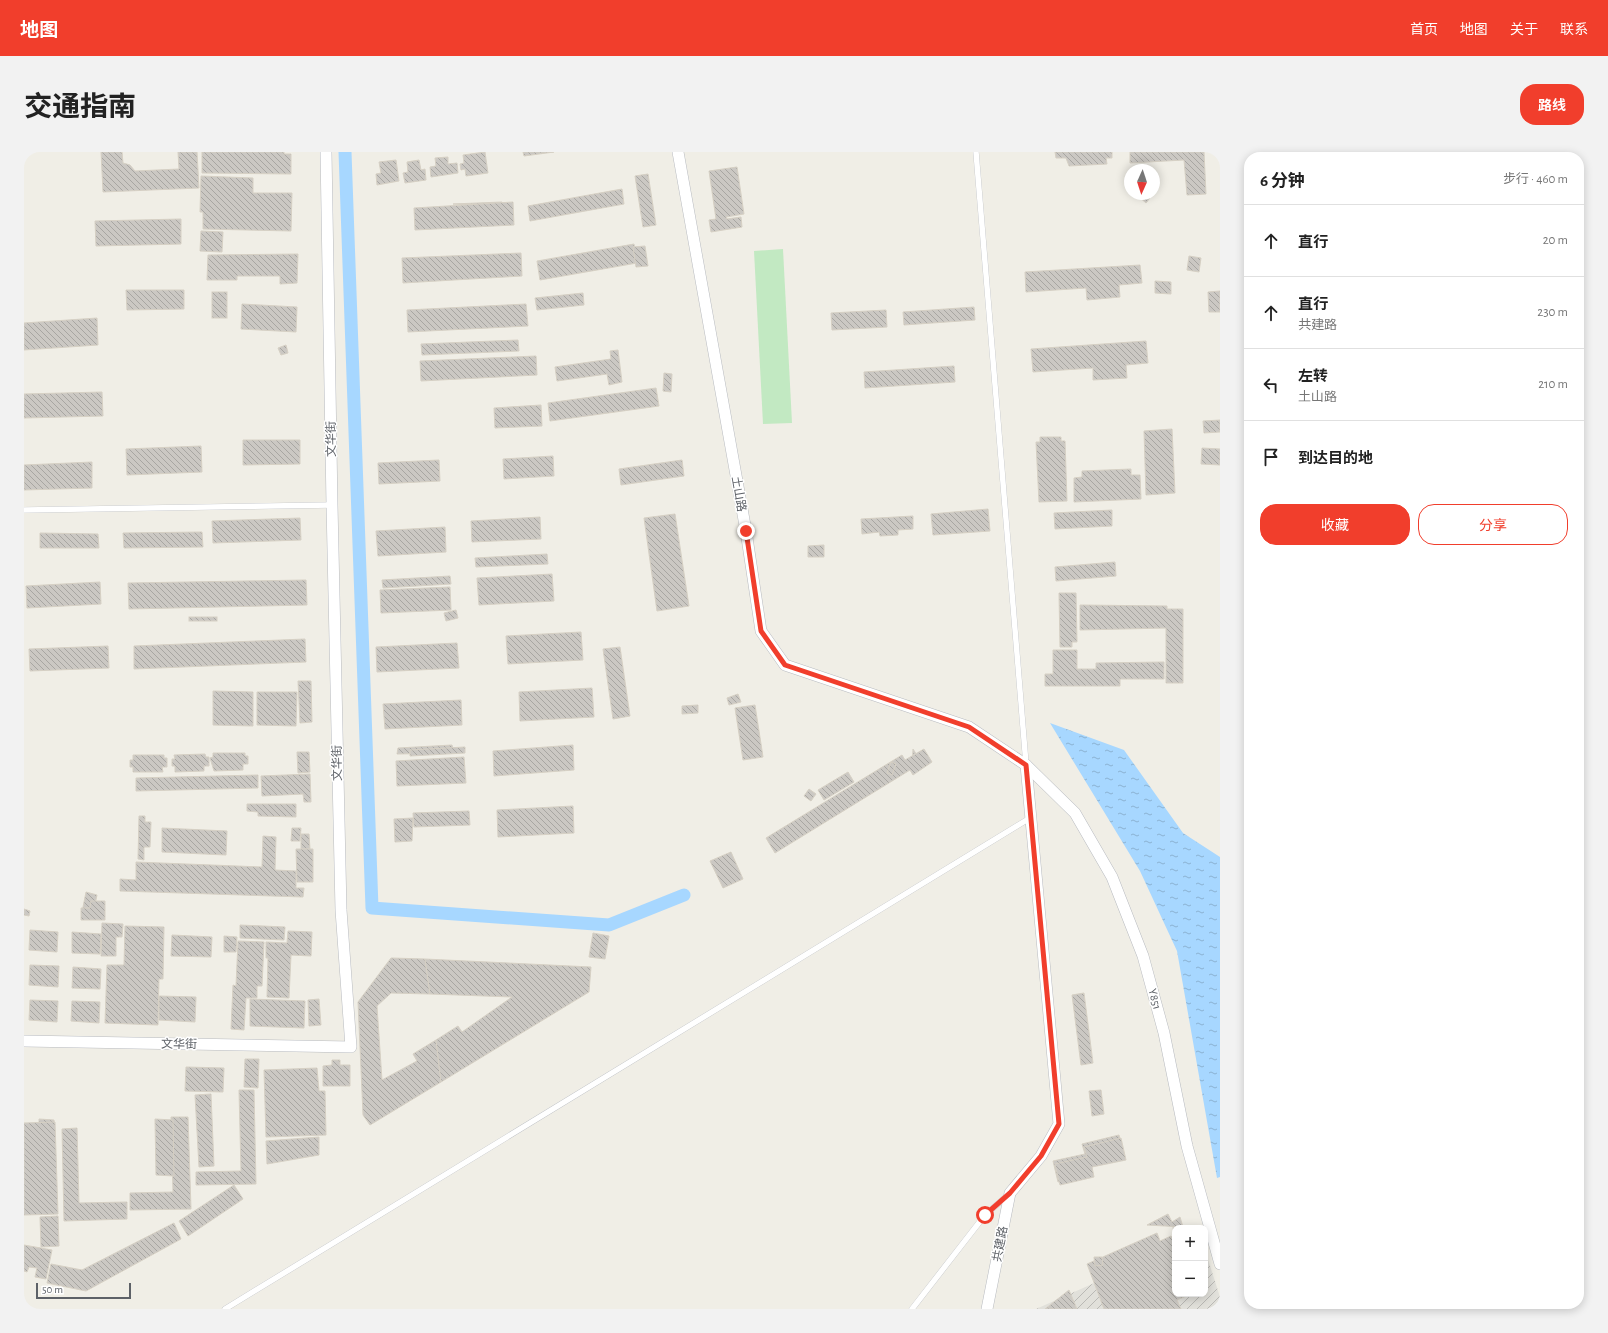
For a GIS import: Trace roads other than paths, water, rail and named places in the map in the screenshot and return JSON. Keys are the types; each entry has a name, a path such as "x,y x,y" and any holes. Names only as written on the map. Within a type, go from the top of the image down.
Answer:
{"street":[{"name":"文华街","path":"24,1041 351,1047 341,910 326,152"},
{"name":"土山路","path":"678,152 744,523 761,631 785,665 969,727 1026,765"},
{"name":"共建路","path":"987,1309 1010,1193 1041,1156 1059,1124 1026,765"},
{"name":"Y851","path":"1026,765 1075,813 1112,877 1141,949 1164,1033 1187,1146 1220,1264"}],"lane":[{"path":"976,152 1026,765"},
{"path":"24,510 332,505"},
{"path":"225,1309 1030,818"},
{"path":"912,1309 985,1215 1010,1193"}],"water":[{"path":"1050,723 1124,750 1183,833 1220,857 1220,1177 1217,1178 1177,951 1140,871"}],"waterway":[{"path":"345,152 372,908 609,925 684,895"}]}
